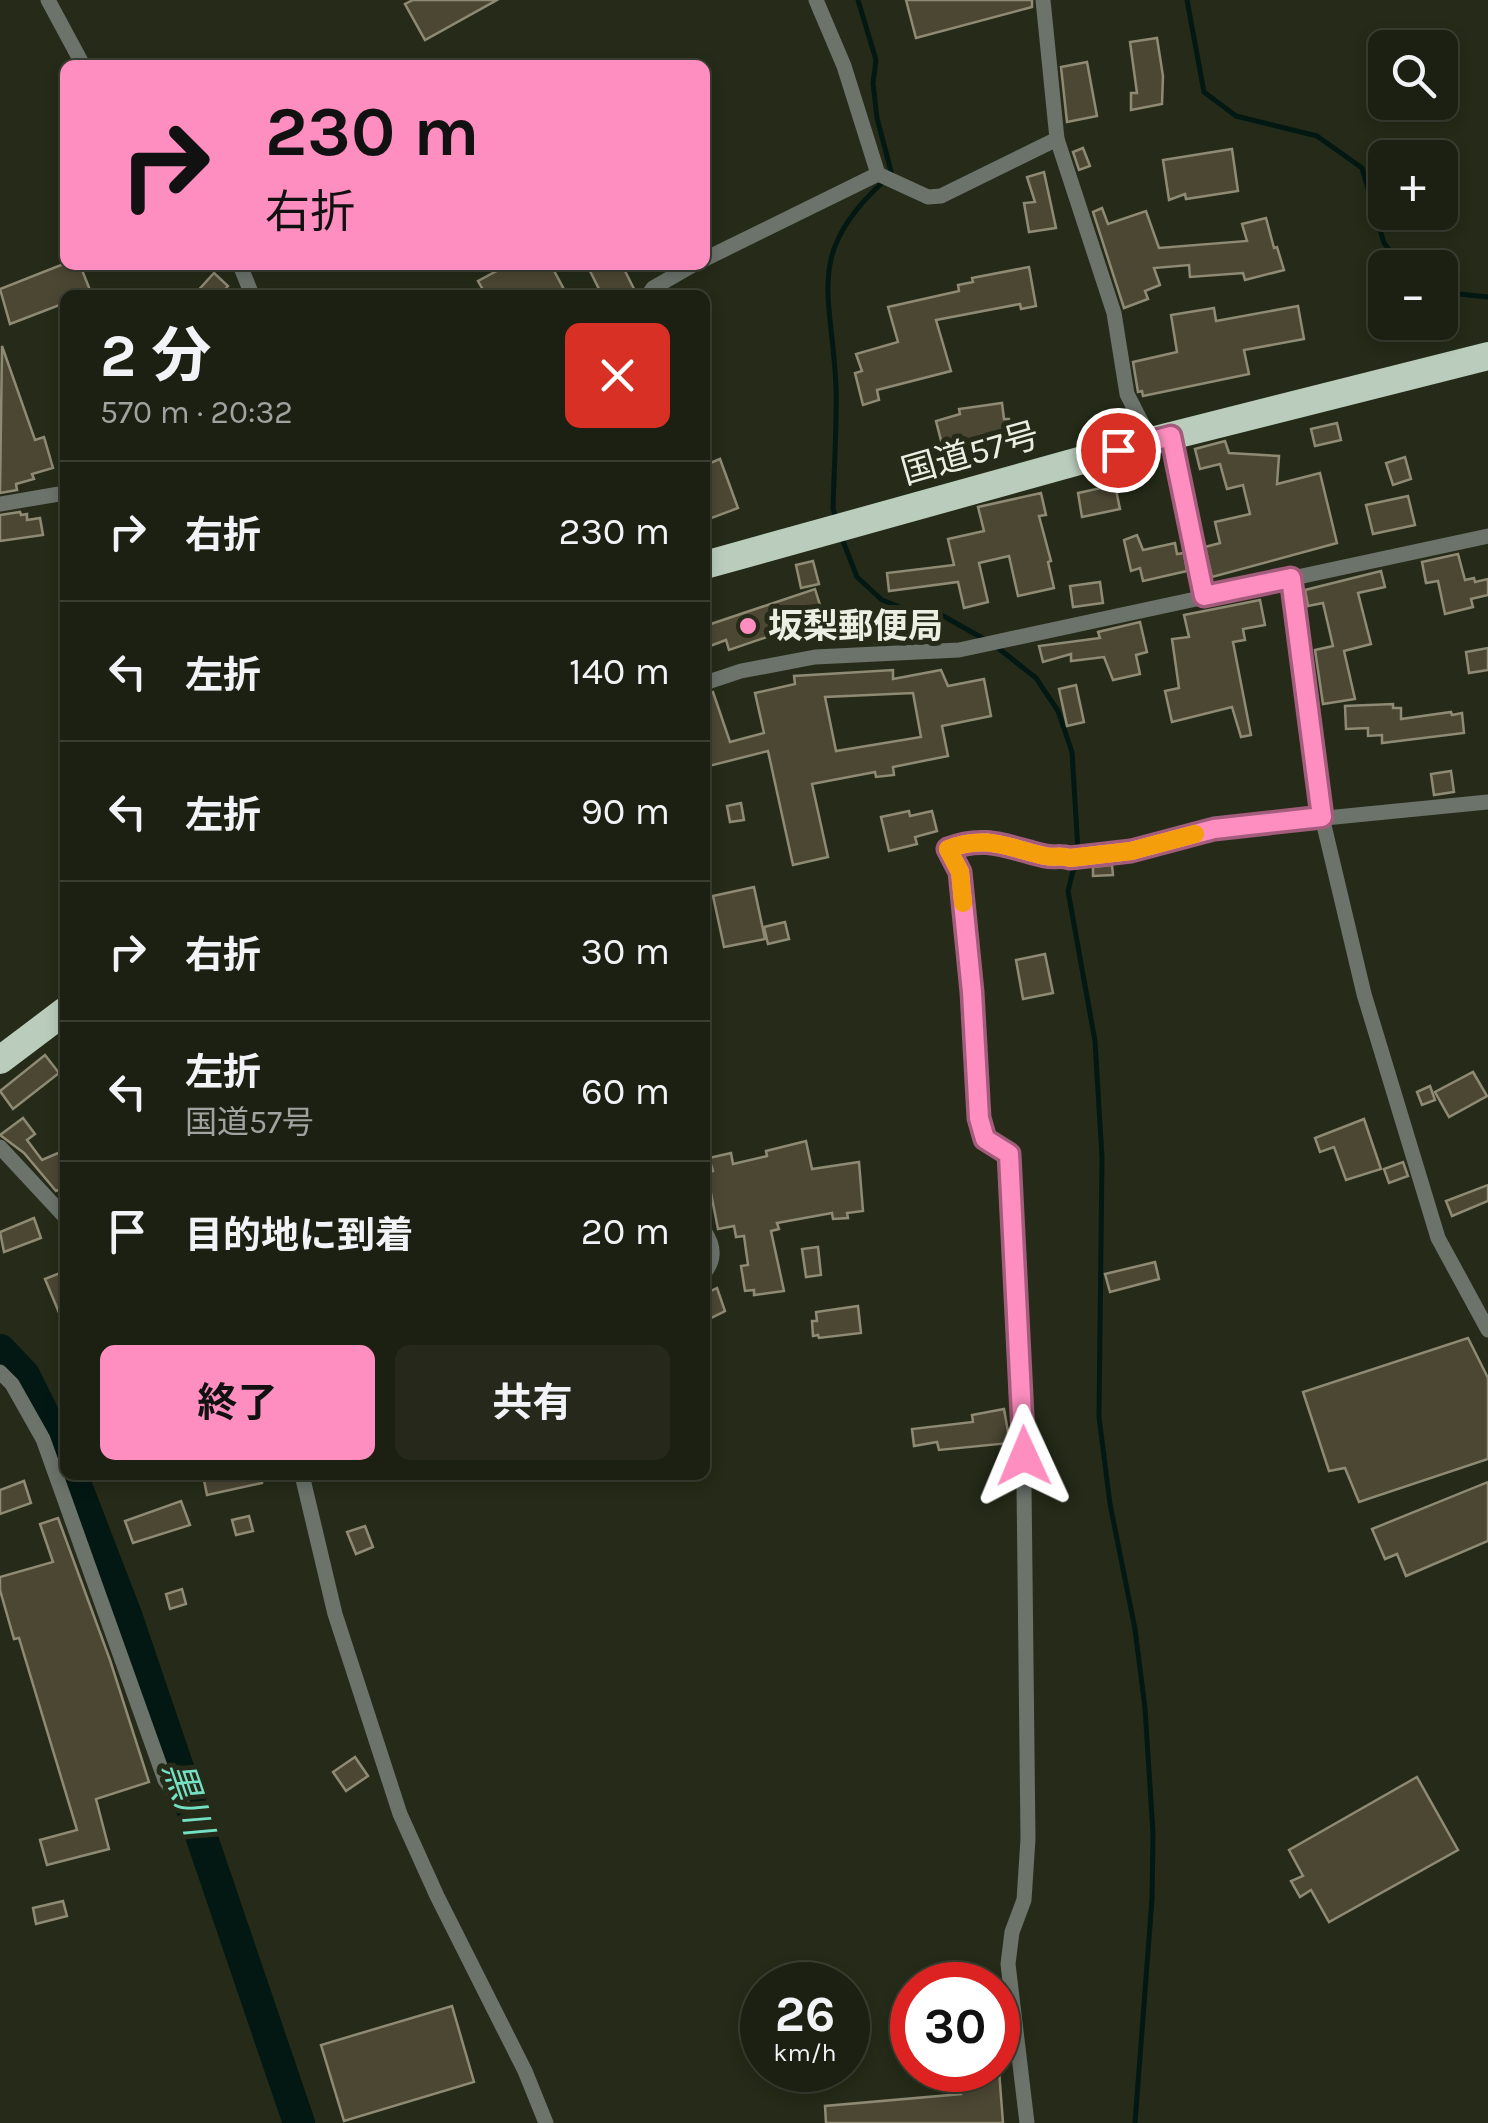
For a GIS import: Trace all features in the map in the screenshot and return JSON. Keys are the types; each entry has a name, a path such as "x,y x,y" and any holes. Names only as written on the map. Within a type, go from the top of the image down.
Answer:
{"highway":[{"name":"国道57号","path":"710,563 1161,439 1488,356"},
{"path":"0,1060 60,1014"}],"street":[{"path":"48,0 80,60"},
{"path":"816,0 844,66 878,174 928,197 941,196 1056,139"},
{"path":"1043,0 1056,139 1114,313 1127,394 1161,439 1204,596"},
{"path":"710,257 878,174"},
{"path":"652,290 684,270"},
{"path":"0,504 60,494"},
{"path":"710,681 741,671 815,657 959,650 1488,536"},
{"path":"1291,578 1322,817 1364,994 1438,1238 1488,1330"},
{"path":"1026,2123 1008,1964 1012,1932 1024,1900 1028,1839 1023,1396 1009,1154 985,1139 979,1118 960,872 948,849 962,844 998,843 1050,858 1070,858 1131,851 1214,829 1488,802"},
{"path":"0,1147 60,1211"},
{"path":"0,1372 12,1384 43,1439 164,1780 182,1803"},
{"path":"303,1480 334,1614 400,1814 525,2071 546,2123"}],"building":[{"path":"413,0 497,0 425,40 405,4"},
{"path":"906,0 1032,0 1032,7 916,38"},
{"path":"1157,38 1163,76 1162,104 1131,110 1131,93 1137,93 1130,42"},
{"path":"1087,62 1097,116 1067,122 1061,67"},
{"path":"1083,148 1090,166 1079,170 1073,152"},
{"path":"1232,149 1238,191 1186,199 1185,194 1169,200 1163,160"},
{"path":"1044,172 1056,228 1029,232 1024,203 1035,202 1027,177"},
{"path":"1102,208 1108,224 1146,211 1159,248 1247,241 1242,224 1266,218 1284,270 1245,280 1243,273 1190,277 1189,265 1154,268 1160,285 1145,291 1148,299 1124,308 1093,212"},
{"path":"60,265 60,270 82,270 90,290 60,290 60,305 10,324 0,289"},
{"path":"1029,267 1036,306 1021,309 1020,304 936,320 951,371 877,390 879,400 863,405 855,373 862,371 856,354 898,342 888,307 959,291 958,285 973,282 972,278"},
{"path":"499,270 554,270 564,290 483,290 478,281"},
{"path":"590,270 624,270 634,290 600,290"},
{"path":"214,273 228,286 224,290 199,290"},
{"path":"1298,306 1304,339 1244,350 1249,374 1143,396 1142,391 1138,392 1133,362 1177,352 1171,315 1214,308 1216,321"},
{"path":"2,346 35,440 44,437 53,468 32,474 34,479 16,484 17,490 0,493"},
{"path":"1002,403 1012,437 962,445 967,462 948,468 936,421 960,414 959,409"},
{"path":"1337,423 1341,440 1315,446 1311,429"},
{"path":"1225,441 1229,453 1279,456 1277,484 1320,473 1337,543 1212,577 1205,547 1220,543 1215,522 1250,514 1243,485 1227,489 1220,464 1200,469 1195,449"},
{"path":"1405,457 1411,479 1393,485 1386,463"},
{"path":"720,459 738,508 710,519 710,463"},
{"path":"1115,485 1120,509 1082,517 1078,493"},
{"path":"1041,493 1046,515 1039,516 1054,588 1018,596 1009,556 979,563 988,602 964,608 958,582 889,591 887,573 954,565 948,539 984,531 978,507"},
{"path":"1408,496 1415,525 1373,534 1366,505"},
{"path":"27,514 27,520 40,518 43,535 0,541 0,515"},
{"path":"1137,535 1143,550 1175,543 1177,554 1184,553 1187,571 1143,581 1140,568 1131,571 1124,540"},
{"path":"1458,554 1465,580 1488,579 1488,595 1471,599 1473,607 1445,614 1438,581 1426,583 1422,562"},
{"path":"813,561 819,584 801,588 796,565"},
{"path":"1381,571 1385,587 1358,593 1371,644 1344,651 1355,699 1323,704 1315,650 1333,646 1323,603 1308,606 1305,590"},
{"path":"1100,582 1103,603 1073,607 1070,586"},
{"path":"815,589 824,618 819,620 821,628 807,632 805,624 729,650 726,640 710,646 710,624"},
{"path":"1260,600 1265,625 1243,629 1245,640 1233,642 1251,735 1241,737 1232,707 1172,722 1165,691 1179,688 1172,639 1189,637 1184,615"},
{"path":"1140,622 1147,652 1136,655 1140,674 1113,680 1104,657 1071,661 1071,654 1043,662 1039,646 1100,638 1098,632"},
{"path":"897,625 898,640 875,643 874,627"},
{"path":"1488,648 1488,670 1469,673 1466,652"},
{"path":"893,670 893,679 941,670 948,686 984,679 991,716 942,726 948,756 893,767 894,775 876,777 875,772 812,784 828,857 793,865 768,751 710,766 710,693 713,692 730,742 764,733 755,693 795,684 794,676","holes":["913,693 921,737 836,751 825,697"]},
{"path":"1076,685 1084,722 1067,726 1059,689"},
{"path":"1393,704 1393,708 1401,708 1401,719 1462,713 1464,733 1382,743 1382,735 1368,736 1368,728 1346,729 1345,706"},
{"path":"1451,771 1454,792 1434,795 1431,774"},
{"path":"741,803 744,820 730,822 727,806"},
{"path":"909,811 910,816 932,811 937,831 915,837 917,844 889,851 881,817"},
{"path":"1112,865 1113,875 1093,876 1093,867"},
{"path":"754,887 765,939 724,947 713,896"},
{"path":"785,922 789,939 768,944 764,927"},
{"path":"1045,954 1053,993 1023,999 1016,960"},
{"path":"45,1055 59,1073 13,1109 0,1091"},
{"path":"1473,1072 1487,1096 1449,1117 1435,1092"},
{"path":"1430,1086 1435,1100 1422,1105 1417,1092"},
{"path":"23,1118 35,1134 27,1140 42,1160 60,1152 60,1189 56,1191 24,1153 0,1135"},
{"path":"1364,1119 1381,1169 1346,1180 1334,1147 1320,1152 1315,1138"},
{"path":"806,1141 812,1169 859,1162 863,1211 847,1213 848,1218 833,1219 832,1213 777,1223 779,1229 771,1231 784,1291 754,1295 754,1290 745,1291 741,1266 748,1265 744,1236 736,1237 734,1226 718,1229 710,1188 710,1158 731,1153 733,1164 767,1156 766,1151"},
{"path":"1403,1162 1408,1176 1389,1183 1384,1169"},
{"path":"1488,1185 1488,1201 1452,1216 1446,1201"},
{"path":"34,1218 41,1238 4,1252 0,1232"},
{"path":"818,1247 821,1275 806,1277 802,1249"},
{"path":"1155,1262 1159,1279 1110,1292 1105,1274"},
{"path":"60,1273 60,1315 45,1279"},
{"path":"717,1288 725,1311 710,1318 710,1292"},
{"path":"858,1306 861,1333 813,1336 816,1312"},
{"path":"1468,1338 1488,1378 1488,1459 1359,1502 1345,1468 1329,1471 1303,1392"},
{"path":"1004,1409 1010,1443 939,1450 937,1442 914,1446 912,1429 973,1422 972,1415"},
{"path":"204,1480 262,1480 262,1483 207,1495"},
{"path":"24,1481 31,1503 0,1514 0,1490"},
{"path":"1488,1482 1488,1541 1406,1576 1397,1554 1385,1559 1372,1529"},
{"path":"181,1501 190,1525 133,1543 125,1521"},
{"path":"249,1516 253,1531 236,1535 232,1520"},
{"path":"58,1518 149,1782 96,1799 109,1849 47,1865 40,1840 77,1830 19,1638 14,1639 0,1577 53,1562 40,1524"},
{"path":"365,1526 373,1547 356,1554 347,1532"},
{"path":"182,1589 186,1604 170,1609 166,1594"},
{"path":"355,1757 368,1776 346,1791 333,1772"},
{"path":"1417,1777 1458,1850 1329,1922 1311,1890 1300,1897 1291,1881 1303,1876 1289,1850"},
{"path":"63,1901 67,1916 36,1924 33,1908"},
{"path":"452,2006 474,2082 344,2121 321,2045"},
{"path":"1001,2092 1003,2123 826,2123 825,2106"}],"waterway":[{"path":"858,0 876,60 873,83 877,118 892,175"},
{"path":"1187,0 1204,92 1236,116 1317,136 1362,168 1384,243 1390,250"},
{"path":"837,521 833,509 836,386 828,276 842,231 883,182"},
{"path":"1458,294 1488,297"},
{"path":"841,536 857,577 882,600 905,609 938,613 984,639"},
{"path":"998,648 1036,678 1058,711 1072,752 1078,851 1068,891 1095,1041 1102,1157 1099,1417 1110,1504 1135,1629 1145,1708 1153,1833 1152,1899 1135,2123"},
{"name":"黒川","path":"0,1350 24,1375 60,1448"},
{"name":"黒川","path":"74,1480 126,1615 299,2123"}],"slow traffic":[{"path":"963,903 960,872 948,849 962,844 998,843 1050,858 1070,858 1131,851 1195,834"}],"place":[{"name":"坂梨郵便局","path":"748,626"}],"route":[{"path":"1024,1456 1009,1154 985,1139 979,1118 960,872 948,849 962,844 998,843 1050,858 1070,858 1131,851 1214,829 1322,817 1291,578 1204,596 1171,436 1118,450"}]}
